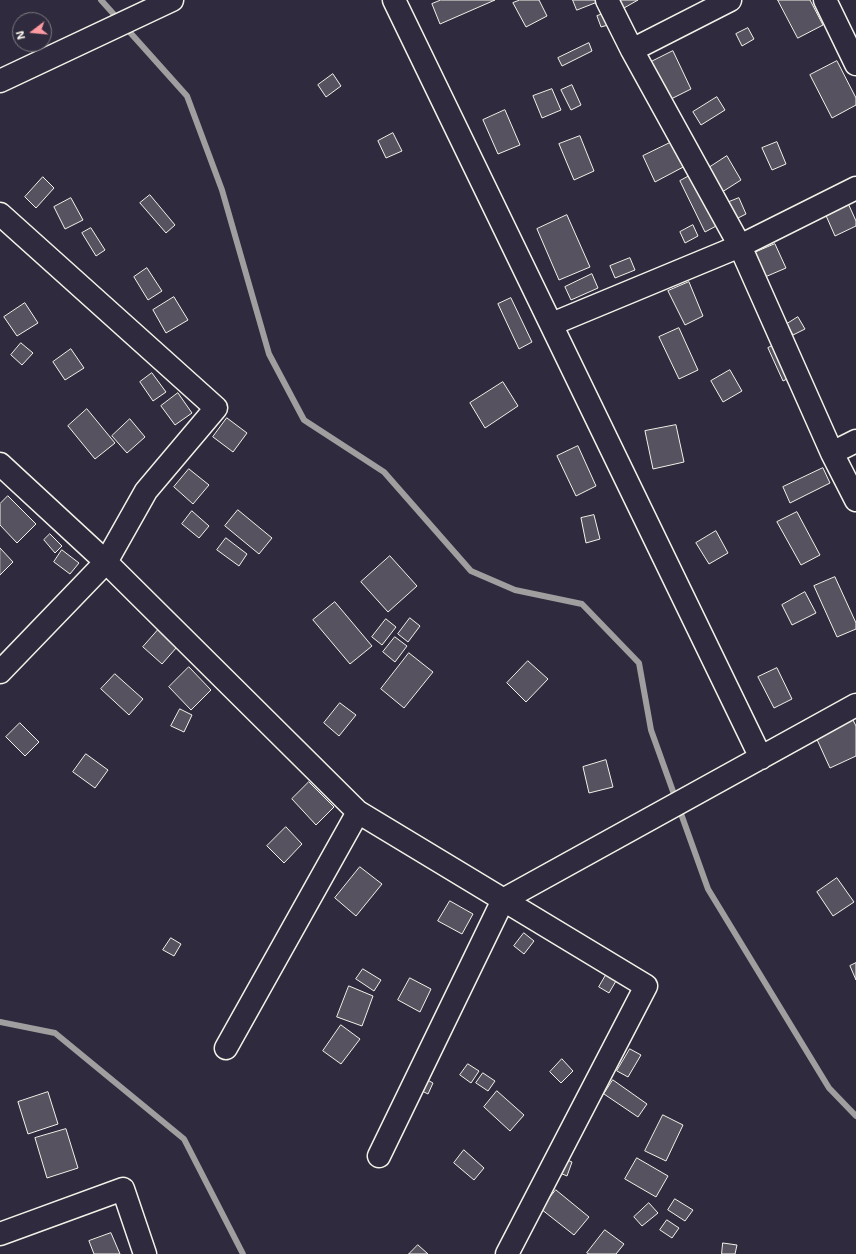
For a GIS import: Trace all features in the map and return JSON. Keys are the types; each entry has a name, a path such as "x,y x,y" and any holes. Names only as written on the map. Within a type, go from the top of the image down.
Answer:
{"street":[{"path":"0,81 172,0"},
{"path":"394,0 761,758"},
{"path":"607,0 632,50 740,246 832,453 856,500"},
{"path":"632,50 730,0"},
{"path":"825,0 856,64"},
{"path":"552,324 740,246 856,188"},
{"path":"0,214 216,408 146,491 106,562 0,672"},
{"path":"832,453 856,441"},
{"path":"3,472 106,562 358,812 646,986 507,1254"},
{"path":"379,1156 504,900 856,705"},
{"path":"226,1048 358,812"},
{"path":"0,1234 123,1189 145,1254"}],"building":[{"path":"441,0 495,0 440,24 432,4"},
{"path":"520,0 539,0 547,16 526,27 513,3"},
{"path":"573,0 599,0 600,1 577,10"},
{"path":"620,0 638,0 624,8"},
{"path":"778,0 810,0 823,25 798,38"},
{"path":"612,11 615,23 601,27 597,16"},
{"path":"748,28 754,39 742,46 736,34"},
{"path":"589,43 592,51 562,66 558,58"},
{"path":"673,51 691,89 669,100 651,62"},
{"path":"837,61 856,98 856,105 832,118 810,75"},
{"path":"333,74 341,86 326,97 318,85"},
{"path":"572,85 581,105 571,110 561,90"},
{"path":"552,89 561,110 542,118 533,96"},
{"path":"717,97 725,110 701,125 693,112"},
{"path":"505,110 520,145 498,154 483,120"},
{"path":"393,133 402,151 386,158 378,141"},
{"path":"580,136 594,171 574,180 559,144"},
{"path":"676,140 687,165 655,182 643,156"},
{"path":"777,142 786,164 772,170 762,148"},
{"path":"727,156 741,180 719,194 704,171"},
{"path":"693,174 718,225 705,232 680,181"},
{"path":"43,177 54,188 36,208 25,197"},
{"path":"150,195 175,225 166,233 140,203"},
{"path":"71,198 83,220 65,229 54,207"},
{"path":"739,198 746,214 732,221 724,204"},
{"path":"847,201 856,221 856,226 835,236 824,211"},
{"path":"567,215 590,267 559,280 537,229"},
{"path":"693,225 698,236 685,243 680,232"},
{"path":"91,228 105,250 96,256 82,233"},
{"path":"775,244 786,268 765,277 754,253"},
{"path":"630,258 635,270 615,278 610,266"},
{"path":"147,268 162,291 148,300 134,277"},
{"path":"592,274 598,288 571,300 565,287"},
{"path":"689,282 703,316 685,325 668,291"},
{"path":"174,297 188,320 166,333 153,310"},
{"path":"511,298 532,342 519,349 498,304"},
{"path":"25,303 38,323 17,336 4,317"},
{"path":"798,317 805,329 793,335 787,324"},
{"path":"679,328 698,370 679,379 659,337"},
{"path":"21,343 33,353 22,365 11,355"},
{"path":"778,343 793,376 783,381 768,348"},
{"path":"71,349 84,368 65,380 53,362"},
{"path":"730,370 742,391 723,402 711,381"},
{"path":"152,373 166,392 153,401 140,382"},
{"path":"503,382 518,406 485,428 470,403"},
{"path":"178,393 192,413 175,425 161,406"},
{"path":"87,409 115,443 95,459 68,426"},
{"path":"227,418 247,433 233,452 213,437"},
{"path":"130,419 145,437 127,453 112,436"},
{"path":"676,425 684,462 653,469 645,431"},
{"path":"578,446 596,486 576,496 557,456"},
{"path":"823,468 830,483 790,503 783,487"},
{"path":"189,469 209,485 193,504 174,487"},
{"path":"8,496 36,524 17,543 0,525 0,504"},
{"path":"238,510 272,538 259,554 225,526"},
{"path":"192,511 209,526 199,538 182,524"},
{"path":"797,512 820,555 801,565 777,522"},
{"path":"594,515 600,539 586,543 581,518"},
{"path":"716,531 728,553 709,564 696,543"},
{"path":"50,534 62,546 55,553 44,540"},
{"path":"226,538 247,554 239,566 217,550"},
{"path":"0,548 13,562 0,575"},
{"path":"62,550 79,563 70,574 54,562"},
{"path":"390,556 417,586 388,612 361,582"},
{"path":"835,577 856,623 856,629 837,637 814,586"},
{"path":"805,592 816,613 792,625 782,605"},
{"path":"335,602 372,646 350,664 313,620"},
{"path":"410,618 420,626 408,642 398,634"},
{"path":"386,619 396,627 382,645 372,637"},
{"path":"158,630 177,647 162,664 143,647"},
{"path":"395,637 407,646 395,662 383,652"},
{"path":"409,653 433,672 404,708 381,689"},
{"path":"528,661 548,679 526,702 507,683"},
{"path":"189,667 211,690 191,710 169,687"},
{"path":"777,668 792,699 774,708 758,677"},
{"path":"115,674 143,699 129,715 101,689"},
{"path":"340,703 356,715 339,736 324,723"},
{"path":"180,709 192,715 184,732 171,726"},
{"path":"851,716 856,726 856,756 830,768 814,733"},
{"path":"20,723 39,742 25,756 6,737"},
{"path":"86,754 108,770 95,788 73,772"},
{"path":"606,760 613,787 589,793 583,767"},
{"path":"309,782 334,807 316,825 292,799"},
{"path":"286,827 302,844 284,863 267,846"},
{"path":"360,867 382,884 356,916 335,898"},
{"path":"837,878 854,902 833,916 817,892"},
{"path":"450,901 473,914 462,934 438,921"},
{"path":"524,933 534,941 524,954 514,946"},
{"path":"171,938 181,944 174,956 163,950"},
{"path":"856,963 856,980 850,966"},
{"path":"363,969 381,980 374,991 356,979"},
{"path":"606,975 616,981 609,993 599,987"},
{"path":"410,978 431,989 420,1012 398,1000"},
{"path":"349,986 373,996 362,1026 337,1017"},
{"path":"341,1025 360,1039 341,1064 323,1051"},
{"path":"630,1049 641,1055 628,1077 617,1071"},
{"path":"562,1059 573,1071 561,1083 550,1072"},
{"path":"468,1064 479,1071 471,1083 460,1075"},
{"path":"483,1073 495,1081 488,1091 476,1083"},
{"path":"422,1077 433,1083 428,1094 416,1088"},
{"path":"613,1080 647,1104 638,1117 604,1094"},
{"path":"497,1091 524,1115 510,1131 484,1107"},
{"path":"48,1092 58,1124 28,1134 18,1102"},
{"path":"663,1115 683,1125 666,1161 645,1151"},
{"path":"66,1129 78,1168 47,1178 35,1138"},
{"path":"464,1150 484,1168 474,1180 454,1163"},
{"path":"637,1158 668,1176 656,1197 625,1179"},
{"path":"565,1159 572,1162 567,1176 560,1173"},
{"path":"556,1190 589,1217 574,1235 541,1209"},
{"path":"675,1199 693,1210 685,1221 668,1210"},
{"path":"649,1203 658,1213 642,1226 634,1217"},
{"path":"667,1220 679,1228 672,1238 660,1230"},
{"path":"605,1230 624,1244 616,1254 587,1253"},
{"path":"111,1233 120,1254 94,1254 89,1241"},
{"path":"723,1243 737,1245 735,1254 722,1254"},
{"path":"418,1245 428,1254 409,1254"}],"waterway":[{"path":"101,0 187,96 222,190 269,354 304,420 384,472 471,571 515,590 582,604 639,663 651,730 708,889 829,1088 856,1116"},
{"path":"0,1022 55,1033 184,1139 243,1254"}]}
